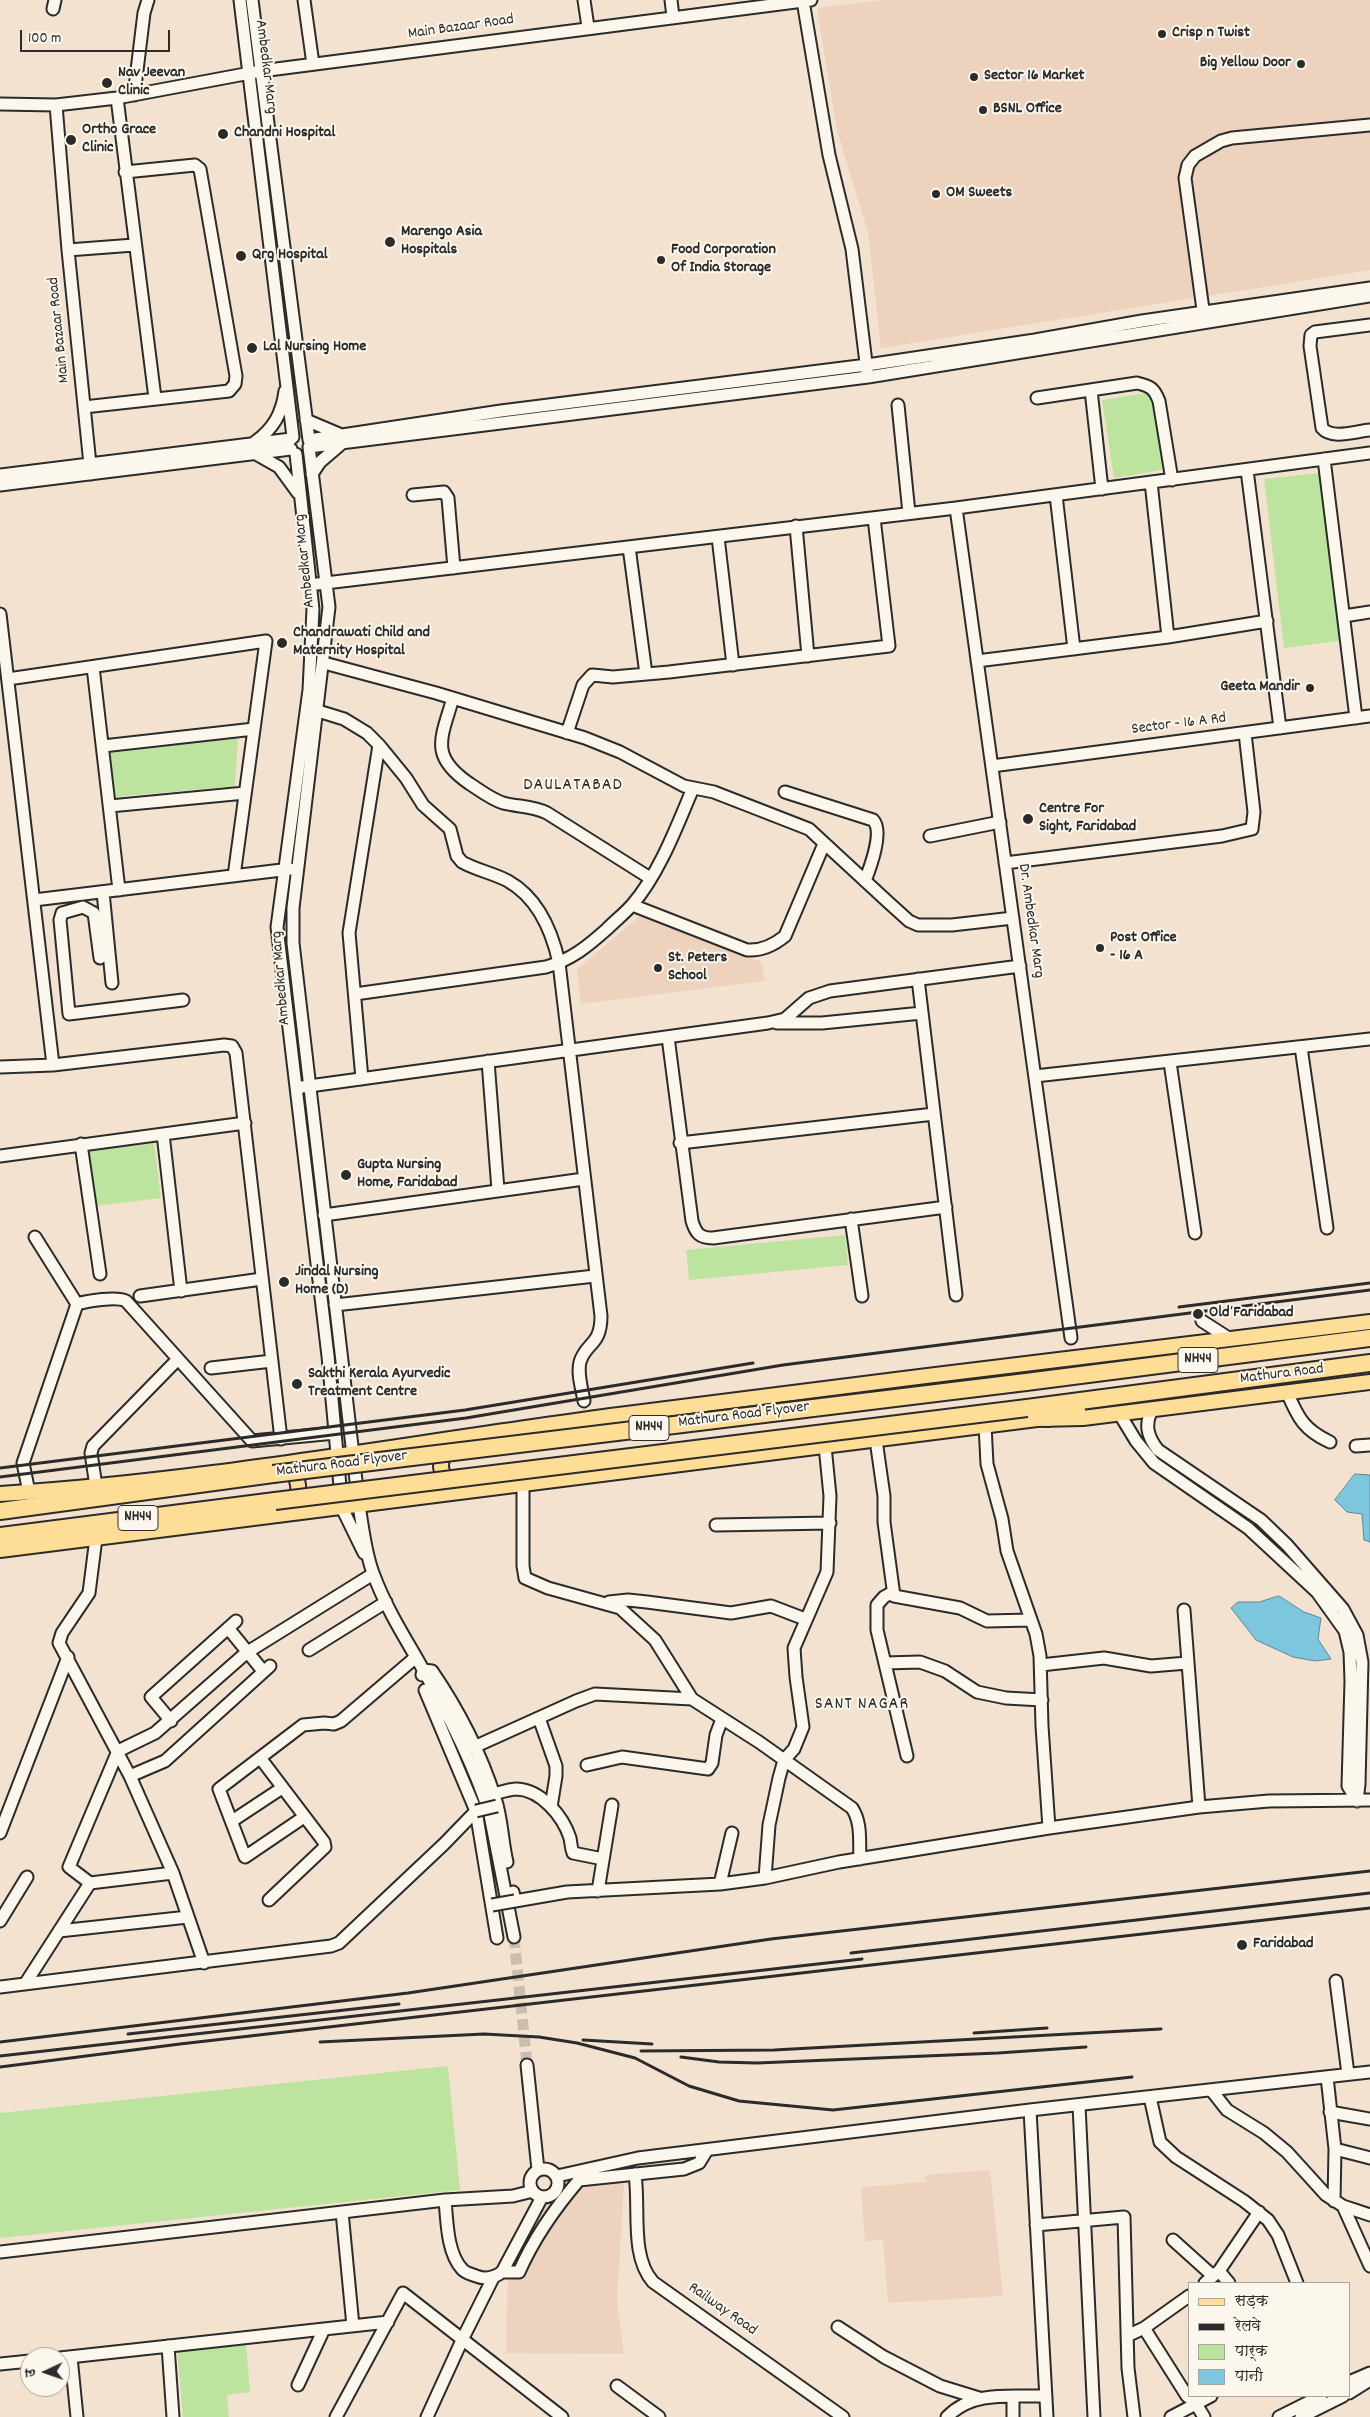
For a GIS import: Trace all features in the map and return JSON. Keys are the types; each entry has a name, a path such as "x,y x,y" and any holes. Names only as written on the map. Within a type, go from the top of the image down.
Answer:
{"highway":[{"name":"Mathura Road Flyover","path":"0,1511 282,1473 1370,1338"},
{"name":"Mathura Road","path":"1135,1394 1370,1363"},
{"name":"Mathura Road Flyover","path":"0,1536 1135,1394"},
{"path":"1047,1418 1135,1394"}],"main road":[{"path":"218,1471 239,1463 353,1452 618,1415 1370,1322"},
{"path":"0,1550 457,1494 985,1425 1047,1418 1083,1418 1370,1382"},
{"path":"451,1439 441,1457 440,1467 443,1478 457,1494"},
{"path":"0,1494 96,1486 279,1463 337,1453"},
{"path":"279,1463 291,1469 297,1480 298,1492 294,1504 285,1515"}],"street":[{"path":"134,95 144,13 148,0"},
{"name":"Ambedkar Marg","path":"240,0 314,609 309,690 277,927 328,1356 342,1508"},
{"name":"Ambedkar Marg","path":"252,0 329,607 324,664 293,908 293,943 359,1506 372,1571"},
{"path":"304,0 313,64"},
{"path":"584,0 588,27"},
{"path":"671,0 673,18"},
{"path":"807,0 829,155 852,249 867,371"},
{"name":"Main Bazaar Road","path":"0,104 56,105 116,98 261,71 807,0"},
{"path":"116,98 155,398"},
{"name":"Main Bazaar Road","path":"56,105 68,250 90,469"},
{"path":"1204,317 1185,178 1188,165 1195,156 1209,146 1232,138 1370,125"},
{"path":"84,407 229,391 235,384 236,376 200,169 195,165 125,172"},
{"path":"68,250 134,245"},
{"path":"309,443 343,439 501,411 867,371 1204,317 1370,288"},
{"path":"1204,317 1370,296"},
{"path":"1370,326 1315,332 1311,335 1310,346 1322,428 1326,432 1334,434 1370,430"},
{"path":"255,448 278,418 287,377"},
{"path":"1037,398 1136,383 1148,385 1155,390 1159,401 1172,480"},
{"path":"1091,390 1102,489"},
{"path":"898,405 909,513"},
{"path":"306,420 343,439"},
{"path":"293,445 302,434 309,443"},
{"path":"312,474 320,462 343,439"},
{"path":"0,485 90,469 255,448 293,445 304,453 309,443"},
{"path":"255,448 279,467 292,482 301,499"},
{"path":"310,585 956,508 1370,453"},
{"path":"1324,460 1356,718"},
{"path":"0,475 90,469"},
{"path":"1247,470 1280,728"},
{"path":"1151,482 1168,637"},
{"path":"413,496 444,492 448,498 454,568"},
{"path":"1056,495 1074,649"},
{"name":"Dr. Ambedkar Marg","path":"956,508 1071,1338"},
{"path":"567,733 583,685 589,676 646,674 889,646 874,518"},
{"path":"796,526 808,656"},
{"path":"718,536 733,665"},
{"path":"628,547 646,674"},
{"path":"1344,616 1370,612"},
{"path":"0,614 54,1065"},
{"path":"977,661 1168,637 1267,621"},
{"path":"8,679 266,641 234,876"},
{"path":"324,664 453,698 567,733 620,752 693,788 714,792 809,829 909,921 918,925 952,925 1013,918"},
{"path":"93,667 119,890"},
{"path":"453,698 441,738 442,755 448,767 490,797 508,804 537,808 548,813 650,878"},
{"path":"318,711 351,723 379,745 406,778 423,805 450,829 454,837 457,856 462,862 508,881 537,908 554,940 559,963 601,1329 598,1337 580,1360 579,1369 584,1401"},
{"name":"Sector - 16 A Rd","path":"992,766 1370,716"},
{"path":"103,746 254,729"},
{"path":"1005,863 1246,832 1252,829 1254,824 1245,733"},
{"path":"362,1079 349,933 379,745"},
{"path":"355,994 559,963 581,952 632,904 650,878 671,839 693,788"},
{"path":"786,792 873,820 876,823 875,845 865,881"},
{"path":"110,806 245,794"},
{"path":"930,836 1000,822"},
{"path":"632,904 747,950 764,948 776,943 785,936 824,844"},
{"path":"34,900 298,868"},
{"path":"103,892 112,983"},
{"path":"100,958 94,912 82,907 62,913 60,920 69,1014 183,1000"},
{"path":"40,950 62,948"},
{"path":"295,1088 768,1023 785,1019 809,998 830,991 1020,966"},
{"path":"918,979 956,1295"},
{"path":"768,1023 822,1023 922,1013"},
{"path":"668,1037 680,1143 692,1221 698,1235 704,1238 946,1207"},
{"path":"1035,1076 1370,1040"},
{"path":"0,1067 54,1065 224,1045 232,1046 236,1053 245,1123 281,1439"},
{"path":"1301,1047 1326,1228"},
{"path":"488,1062 498,1190"},
{"path":"1170,1062 1195,1233"},
{"path":"680,1143 934,1114"},
{"path":"0,1156 245,1123"},
{"path":"162,1134 181,1290"},
{"path":"81,1144 100,1274"},
{"path":"324,1215 584,1179"},
{"path":"851,1219 862,1296"},
{"path":"35,1237 77,1304"},
{"path":"335,1305 595,1276"},
{"path":"140,1296 262,1279"},
{"path":"77,1304 123,1299 252,1442 335,1433"},
{"path":"29,1492 23,1462 77,1304"},
{"path":"1202,1321 1230,1339"},
{"path":"96,1486 91,1453 93,1446 178,1359"},
{"path":"212,1368 272,1361"},
{"path":"1287,1392 1300,1420 1315,1435 1330,1442"},
{"path":"1153,1408 1148,1418 1147,1427 1151,1441 1158,1450 1261,1520 1287,1545 1343,1609 1356,1635 1362,1662 1365,1709 1357,1801"},
{"path":"1119,1413 1136,1442 1154,1463 1248,1528 1317,1592 1345,1631 1350,1652 1351,1681 1348,1786 1357,1801"},
{"path":"985,1425 987,1464 991,1483 1002,1519 1012,1568 1036,1634 1041,1665 1049,1828"},
{"path":"876,1440 884,1496 884,1522 891,1564 892,1592 898,1598 960,1608 987,1621 1031,1620"},
{"path":"1356,1446 1370,1444"},
{"path":"765,1878 769,1824 784,1760 794,1749 804,1727 795,1672 794,1648 805,1619 820,1593 827,1572 830,1496 825,1446"},
{"path":"523,1485 523,1572 525,1578 548,1588 620,1608 655,1640 692,1699 852,1808 859,1826 860,1859"},
{"path":"342,1508 395,1622 423,1670 484,1796 490,1815 514,1937"},
{"path":"716,1525 830,1523"},
{"path":"96,1538 89,1593 62,1633 59,1643 130,1776 173,1873 204,1963"},
{"path":"173,1873 90,1882 69,1867 118,1751 156,1733 246,1653 372,1571"},
{"path":"892,1592 877,1605 877,1630 907,1756"},
{"path":"607,1603 628,1600 731,1612 771,1606 805,1619"},
{"path":"309,1650 386,1602"},
{"path":"1184,1610 1199,1807"},
{"path":"130,1776 165,1761 266,1669 246,1653 232,1625 151,1697 171,1721"},
{"path":"0,1833 68,1657"},
{"path":"304,1817 244,1857 219,1789 303,1725 334,1724 341,1721 416,1657"},
{"path":"1041,1665 1104,1658 1151,1666 1187,1663"},
{"path":"885,1663 920,1662 945,1671 977,1692 1006,1698 1042,1700"},
{"path":"423,1670 432,1671 438,1679 474,1747 494,1794 515,1901"},
{"path":"423,1670 421,1682 476,1811 496,1938"},
{"path":"474,1747 595,1694 692,1699"},
{"path":"538,1718 556,1766 552,1807"},
{"path":"587,1765 622,1757 708,1769 712,1763 716,1735 722,1719"},
{"path":"261,1758 324,1842 325,1847 268,1900"},
{"path":"232,1822 282,1788"},
{"path":"494,1794 516,1789 531,1791 552,1807 566,1830 573,1853 603,1859"},
{"path":"492,1904 567,1892 720,1884 765,1878 838,1862 1049,1828 1199,1807 1269,1801 1370,1800"},
{"path":"598,1891 612,1805"},
{"path":"0,1987 331,1946 339,1943 444,1844 476,1811 497,1806"},
{"path":"720,1884 732,1833"},
{"path":"0,1921 27,1877"},
{"path":"25,1984 90,1882"},
{"path":"59,1931 188,1917"},
{"path":"1336,1981 1348,2074"},
{"path":"526,2065 538,2170"},
{"path":"557,2176 638,2158 1030,2110 1370,2072"},
{"path":"1327,2077 1339,2204 1370,2266"},
{"path":"1212,2091 1227,2110 1264,2132 1287,2152 1326,2195 1339,2204 1370,2215"},
{"path":"1150,2097 1160,2142 1176,2157 1259,2212 1268,2220 1278,2235 1297,2282"},
{"path":"1079,2105 1094,2417"},
{"path":"1030,2110 1046,2417"},
{"path":"1330,2112 1370,2119"},
{"path":"1335,2149 1370,2158"},
{"path":"445,2200 453,2252 463,2271 480,2278 519,2272 539,2234 562,2200 580,2180 691,2167 699,2163 707,2150"},
{"path":"538,2194 530,2179 538,2170 547,2168 557,2176"},
{"name":"Railway Road","path":"635,2174 638,2198 637,2244 645,2273 653,2282 843,2417"},
{"path":"0,2252 445,2200 538,2194 551,2195 557,2189 557,2176"},
{"path":"427,2417 462,2338 498,2275 538,2194"},
{"path":"342,2212 353,2326"},
{"path":"1212,2276 1259,2212"},
{"path":"1036,2225 1124,2217 1128,2368 1134,2417"},
{"path":"1173,2240 1212,2276 1227,2282"},
{"path":"336,2417 403,2293 562,2417"},
{"path":"1127,2336 1144,2328 1188,2297"},
{"path":"70,2356 388,2322"},
{"path":"838,2327 884,2358 940,2386 979,2398 1045,2396"},
{"path":"1144,2328 1188,2397"},
{"path":"298,2385 324,2329"},
{"path":"168,2346 173,2417"},
{"path":"0,2364 20,2362"},
{"path":"1350,2382 1370,2373"},
{"path":"1350,2391 1370,2380"},
{"path":"70,2382 77,2417"},
{"path":"617,2386 659,2417"},
{"path":"1013,2417 1014,2397"},
{"path":"1188,2397 1196,2404 1204,2417"},
{"path":"1171,2417 1209,2397"},
{"path":"1279,2417 1319,2397"},
{"path":"1301,2417 1341,2397"},
{"path":"947,2417 962,2405 979,2398"}],"shaded area":[{"path":"884,0 1370,0 1370,270 881,348 868,232 837,131 817,8"},
{"path":"640,916 761,962 765,981 581,1004 577,969"},
{"path":"990,2170 1003,2296 888,2303 883,2240 865,2241 861,2187 926,2182 925,2175"},
{"path":"624,2181 617,2302 624,2354 506,2353 508,2266 544,2203 573,2188"}],"green space":[{"path":"1158,391 1169,469 1114,478 1102,400"},
{"path":"1320,473 1339,641 1284,648 1264,479"},
{"path":"238,737 235,786 114,797 110,753"},
{"path":"154,1143 161,1198 95,1206 88,1151"},
{"path":"845,1235 848,1265 689,1280 686,1250"},
{"path":"448,2066 460,2190 0,2238 0,2113"},
{"path":"246,2343 250,2392 227,2395 229,2417 183,2417 177,2349"}],"water":[{"path":"1355,1474 1370,1475 1370,1542 1364,1540 1362,1514 1347,1512 1335,1500"},
{"path":"1279,1596 1304,1612 1321,1618 1318,1639 1331,1659 1315,1661 1293,1657 1256,1640 1231,1608 1238,1602 1259,1602"}],"tunnel":[{"path":"514,1937 527,2065"}],"railway":[{"path":"1179,1307 1370,1283"},
{"path":"0,1477 466,1418 783,1365 1370,1290"},
{"path":"0,1468 465,1410 753,1363"},
{"path":"0,2042 408,1993 771,1939 1370,1871"},
{"path":"851,1953 1370,1893"},
{"path":"0,2067 180,2044 1370,1908"},
{"path":"0,2056 862,1959"},
{"path":"128,2034 399,2004"},
{"path":"974,2033 1047,2028"},
{"path":"641,2051 774,2050 1161,2029"},
{"path":"320,2042 484,2034 539,2037 577,2043 635,2058 689,2086 739,2101 833,2110 1132,2077"},
{"path":"583,2040 652,2044"},
{"path":"681,2057 719,2062 757,2063 998,2053 1086,2047"}],"place":[{"name":"Crisp n Twist","path":"1162,34"},
{"name":"Big Yellow Door","path":"1301,64"},
{"name":"Sector 16 Market","path":"974,77"},
{"name":"Nav Jeevan Clinic","path":"107,83"},
{"name":"BSNL Office","path":"983,110"},
{"name":"Chandni Hospital","path":"223,134"},
{"name":"Ortho Grace Clinic","path":"71,140"},
{"name":"OM Sweets","path":"936,194"},
{"name":"Marengo Asia Hospitals","path":"390,242"},
{"name":"Qrg Hospital","path":"241,256"},
{"name":"Food Corporation Of India Storage","path":"661,260"},
{"name":"Lal Nursing Home","path":"252,348"},
{"name":"Chandrawati Child and Maternity Hospital","path":"282,643"},
{"name":"Geeta Mandir","path":"1310,688"},
{"name":"Centre For Sight, Faridabad","path":"1028,819"},
{"name":"Post Office - 16 A","path":"1100,948"},
{"name":"St. Peters School","path":"658,968"},
{"name":"Gupta Nursing Home, Faridabad","path":"346,1175"},
{"name":"Jindal Nursing Home (D)","path":"284,1282"},
{"name":"Old Faridabad","path":"1198,1314"},
{"name":"Sakthi Kerala Ayurvedic Treatment Centre","path":"297,1384"},
{"name":"Faridabad","path":"1242,1945"}],"district":[{"name":"DAULATABAD","path":"573,787"},
{"name":"SANT NAGAR","path":"862,1706"}]}
